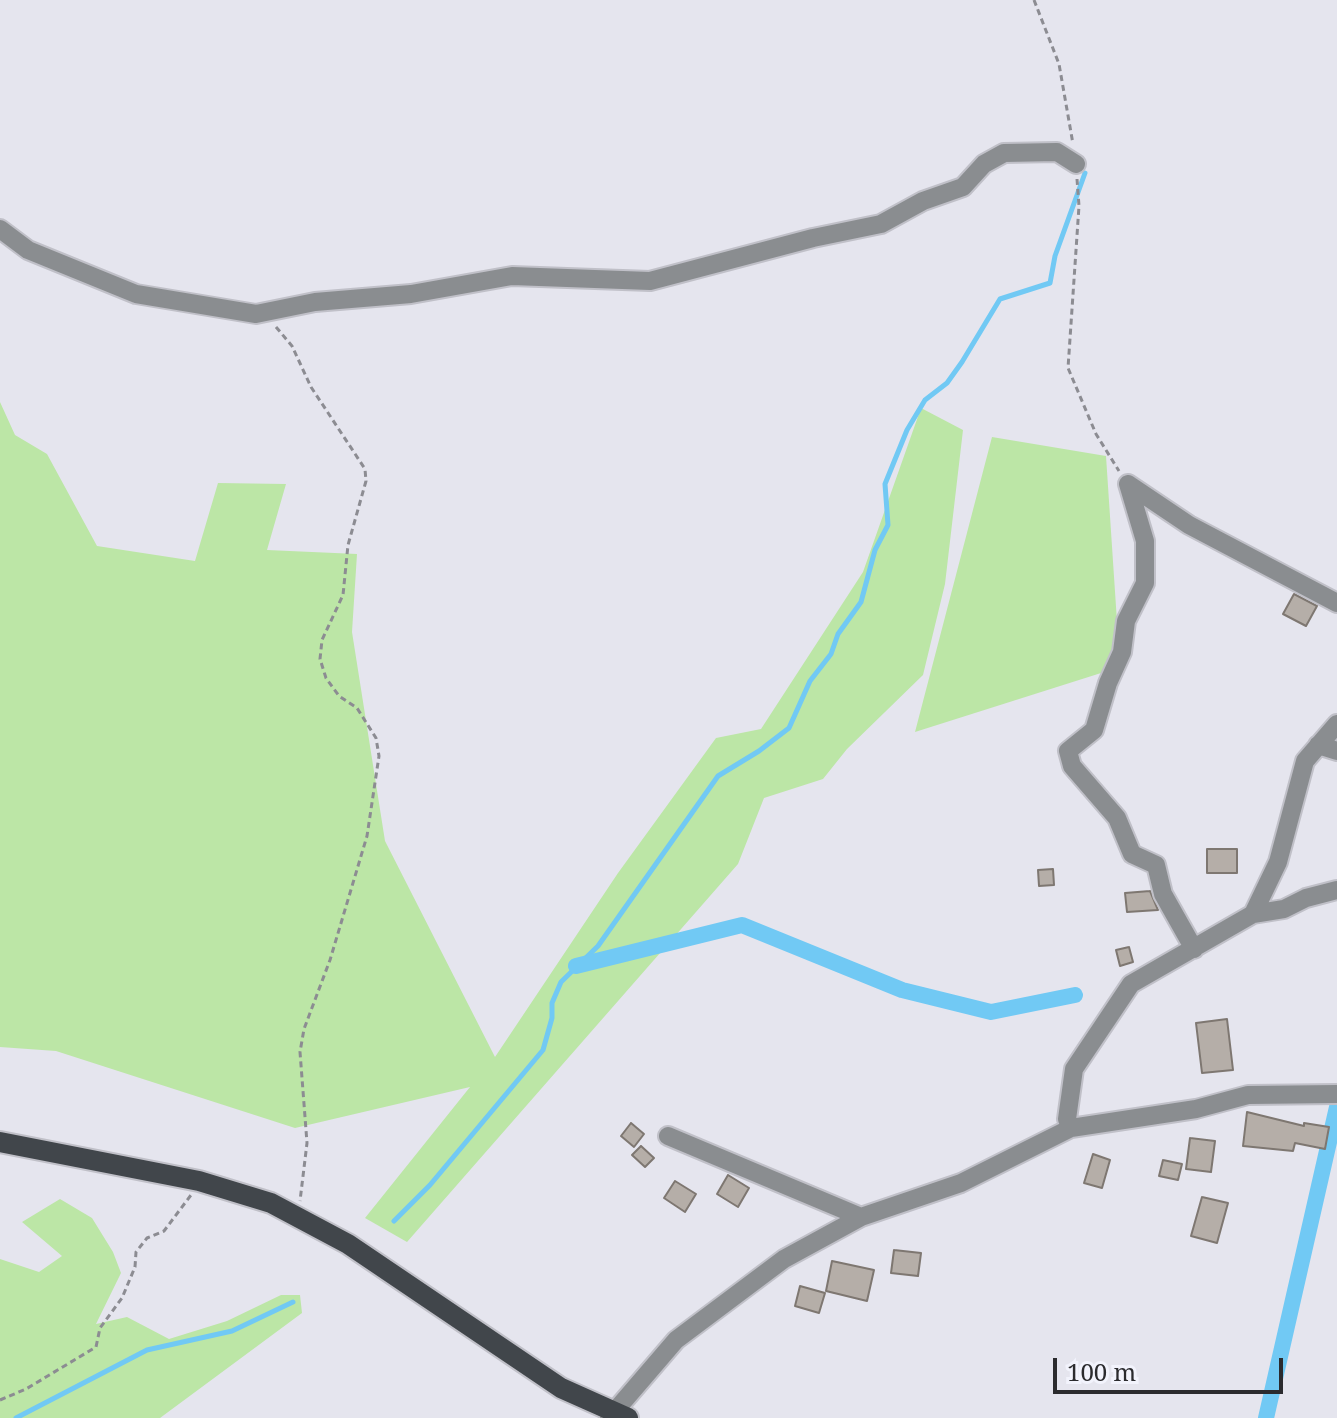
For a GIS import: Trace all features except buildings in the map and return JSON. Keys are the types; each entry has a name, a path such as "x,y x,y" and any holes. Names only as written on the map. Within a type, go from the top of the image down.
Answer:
{"main road":[{"path":"0,1142 199,1181 271,1203 348,1244 561,1388 618,1415"}],"street":[{"path":"0,229 28,250 136,294 256,314 315,302 411,294 512,276 650,281 813,238 881,224 923,201 963,187 984,164 1004,153 1057,152 1076,164"},
{"path":"1128,484 1189,525 1337,603"},
{"path":"1128,484 1145,541 1145,583 1126,621 1122,652 1108,683 1094,730 1068,751 1072,766 1095,788 1117,818 1132,854 1156,865 1163,894 1194,949"},
{"path":"1253,914 1278,862 1305,761 1337,724"},
{"path":"1318,745 1337,751"},
{"path":"1071,1128 1067,1119 1074,1069 1131,984 1253,914 1284,909 1306,898 1337,890"},
{"path":"618,1415 676,1340 784,1259 861,1217 961,1183 1071,1128 1196,1109 1248,1095 1337,1094"},
{"path":"668,1136 861,1217"}],"path":[{"path":"1034,0 1059,64 1076,164 1079,206 1068,368 1096,434 1128,484"},
{"path":"256,314 269,320 292,346 311,387 365,469 366,481 348,545 343,595 322,640 320,659 326,678 339,696 357,708 376,738 379,756 367,836 302,1041 307,1143 299,1217"},
{"path":"0,1400 26,1389 96,1347 100,1328 122,1298 135,1267 136,1252 147,1238 164,1231 185,1208 199,1181"}],"green space":[{"path":"0,402 15,435 47,454 97,546 195,561 218,483 286,484 267,550 357,554 352,632 385,841 495,1057 618,873 716,738 761,729 863,572 921,408 963,430 945,584 923,675 847,749 823,779 764,798 738,864 407,1242 365,1218 470,1087 295,1128 56,1051 0,1047"},
{"path":"992,437 1106,456 1120,667 915,732"},
{"path":"60,1199 92,1218 113,1252 121,1273 96,1324 127,1317 169,1339 227,1321 281,1295 300,1295 302,1313 160,1418 0,1418 0,1259 39,1272 62,1256 22,1222"}],"waterway":[{"path":"394,1221 430,1185 543,1050 552,1018 552,1003 561,982 598,946 718,776 789,728 810,681 831,654 838,634 861,602 875,550 888,525 885,484 907,430 925,400 947,383 962,362 1000,299 1050,283 1055,256 1085,173"},
{"path":"576,966 742,925 902,990 991,1012 1075,995"},
{"path":"1266,1418 1337,1107"},
{"path":"16,1418 147,1350 232,1331 293,1302"}]}
